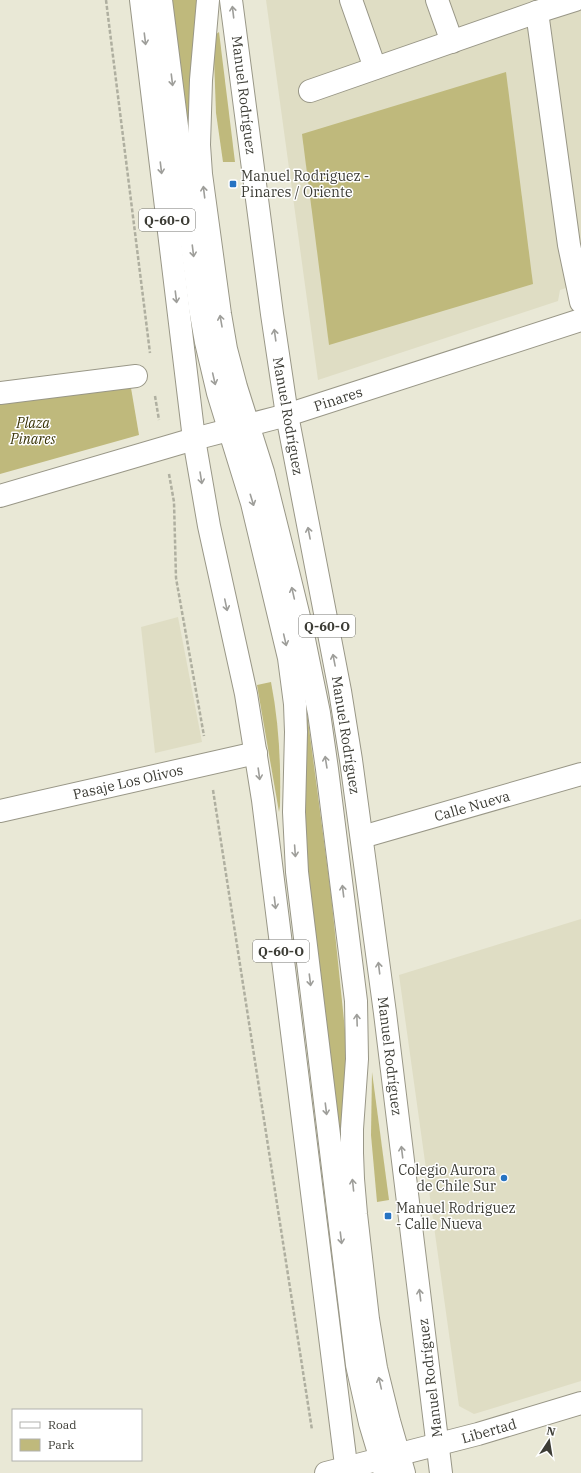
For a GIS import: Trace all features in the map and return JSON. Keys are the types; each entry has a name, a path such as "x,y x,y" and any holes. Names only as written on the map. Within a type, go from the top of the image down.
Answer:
{"main road":[{"name":"Q-60-O","path":"140,0 194,439 209,526 246,694 256,753 347,1470"},
{"path":"162,0 200,308 214,376 238,428 263,472 301,626 319,713 356,1001 357,1059 352,1129 354,1193 373,1352 387,1415 392,1465"},
{"path":"208,0 204,34 200,116 199,145 201,174 226,349 241,406 238,428 252,503 262,538 293,681 296,732 294,812 297,872 356,1358 366,1405 392,1465"},
{"name":"Manuel Rodríguez","path":"231,0 273,321 287,415 340,691 362,837 441,1473"},
{"path":"351,0 375,68"},
{"path":"437,0 452,42"},
{"path":"310,91 536,12 575,0"},
{"path":"536,12 575,243 581,302"},
{"name":"Pinares","path":"0,496 194,439 287,415 581,320"},
{"path":"0,393 136,376"},
{"name":"Pasaje Los Olivos","path":"0,811 256,753"},
{"name":"Calle Nueva","path":"362,837 581,774"},
{"name":"Libertad","path":"326,1473 392,1465 438,1445 581,1403"}],"shaded area":[{"path":"266,0 581,0 581,283 560,290 558,301 318,380"},
{"path":"178,617 202,742 155,753 141,627"},
{"name":"Colegio Aurora de Chile Sur","path":"581,919 581,1381 474,1414 459,1406 399,975"}],"green space":[{"path":"171,0 196,0 198,31 188,137"},
{"path":"219,32 235,162 223,162 216,113 214,58 215,35"},
{"path":"506,72 533,284 329,345 302,134"},
{"name":"Plaza Pinares","path":"131,388 139,435 0,474 0,404"},
{"path":"271,682 276,713 280,759 279,812 257,685"},
{"path":"307,713 331,894 346,1040 343,1176 305,875 303,734"},
{"path":"372,1072 389,1200 377,1202 371,1135"}],"place":[{"name":"Manuel Rodriguez - Pinares / Oriente","path":"233,184"},
{"name":"Colegio Aurora de Chile Sur","path":"504,1178"},
{"name":"Manuel Rodriguez - Calle Nueva","path":"388,1216"}]}
